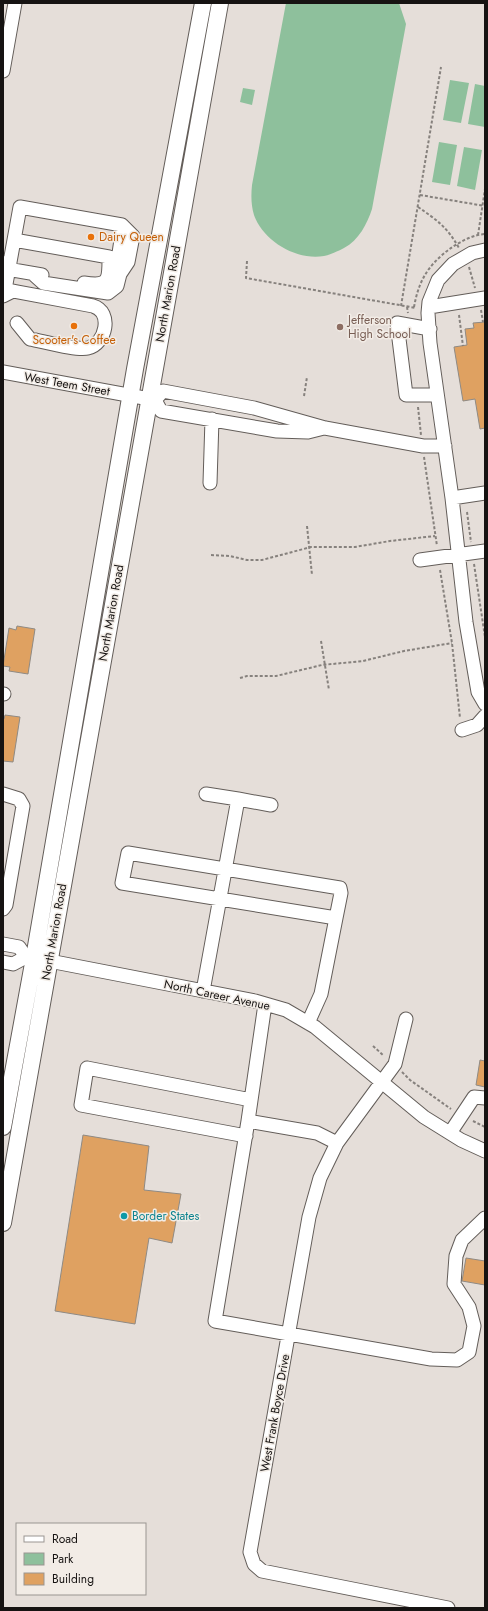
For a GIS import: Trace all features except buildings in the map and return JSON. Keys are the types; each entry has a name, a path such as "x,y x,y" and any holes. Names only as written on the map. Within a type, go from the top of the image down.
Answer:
{"main road":[{"name":"North Marion Road","path":"3,1223 36,959 131,396 203,3"},
{"name":"North Marion Road","path":"3,1127 36,959 152,399 220,3"}],"street":[{"path":"3,71 15,3"},
{"path":"17,323 30,339 87,348 97,344 101,339 105,321 103,314 97,307 13,291 3,295 6,263 14,240 20,207 122,225 133,236 128,262 120,274 117,286 108,293 43,283 33,274"},
{"path":"6,263 13,270 97,285 105,281 109,276 109,257 14,240"},
{"path":"485,250 472,253 453,264 438,280 429,302 428,313 430,343 452,498 466,622 478,692 485,704"},
{"path":"429,307 483,303"},
{"path":"430,329 397,323 406,395 438,395"},
{"name":"West Teem Street","path":"3,372 152,399"},
{"path":"326,428 308,432 277,431 161,411 152,399 163,391 254,408 326,428 423,446 445,446"},
{"path":"210,483 212,419"},
{"path":"452,498 485,493"},
{"path":"420,560 485,551"},
{"path":"462,730 477,725 485,716"},
{"path":"3,794 19,799 23,806 6,905 3,909"},
{"path":"206,794 271,805"},
{"path":"203,991 238,799"},
{"path":"308,1023 321,994 341,894 340,888 128,853 122,883 336,918"},
{"path":"3,944 19,947 36,959"},
{"path":"3,962 12,964 36,959"},
{"name":"North Career Avenue","path":"36,959 203,991 286,1010 315,1027 424,1117 461,1140 485,1151"},
{"path":"265,1004 246,1136 215,1321 431,1359 457,1360 469,1352 474,1326 469,1307 454,1284 456,1256 462,1240 485,1218"},
{"path":"394,1065 406,1019"},
{"name":"West Frank Boyce Drive","path":"394,1065 337,1143 320,1178 309,1217 250,1552 254,1564 262,1570 444,1608"},
{"path":"246,1136 81,1105 86,1068 251,1100"},
{"path":"450,1133 474,1097 485,1098"},
{"path":"248,1121 317,1133 337,1143"}],"path":[{"path":"401,306 441,67"},
{"path":"478,235 484,206 485,189"},
{"path":"420,195 484,206"},
{"path":"247,261 246,278 407,307"},
{"path":"483,303 483,322"},
{"path":"458,312 463,346"},
{"path":"304,396 307,377"},
{"path":"423,446 438,557 452,643 462,730"},
{"path":"307,526 312,574"},
{"path":"211,555 230,556 247,560 262,560 309,548 355,547 435,536"},
{"path":"321,642 329,690"},
{"path":"240,678 247,676 276,676 325,664 364,661 404,651 452,643"},
{"path":"373,1046 410,1080 461,1116 485,1127"}],"green space":[{"path":"286,3 399,3 406,24 372,209 365,226 354,241 344,248 324,256 314,257 292,252 273,241 258,224 252,208 252,185"},
{"path":"450,80 469,83 461,123 443,120"},
{"path":"475,84 485,86 485,127 468,124"},
{"path":"243,88 255,90 252,105 240,102"},
{"path":"439,142 457,145 450,185 432,182"},
{"path":"464,147 482,150 475,190 457,186"}],"place":[{"name":"Dairy Queen","path":"91,237"},
{"name":"Scooter's Coffee","path":"74,326"},
{"name":"Jefferson High School","path":"340,327"},
{"name":"Border States","path":"124,1216"}]}
